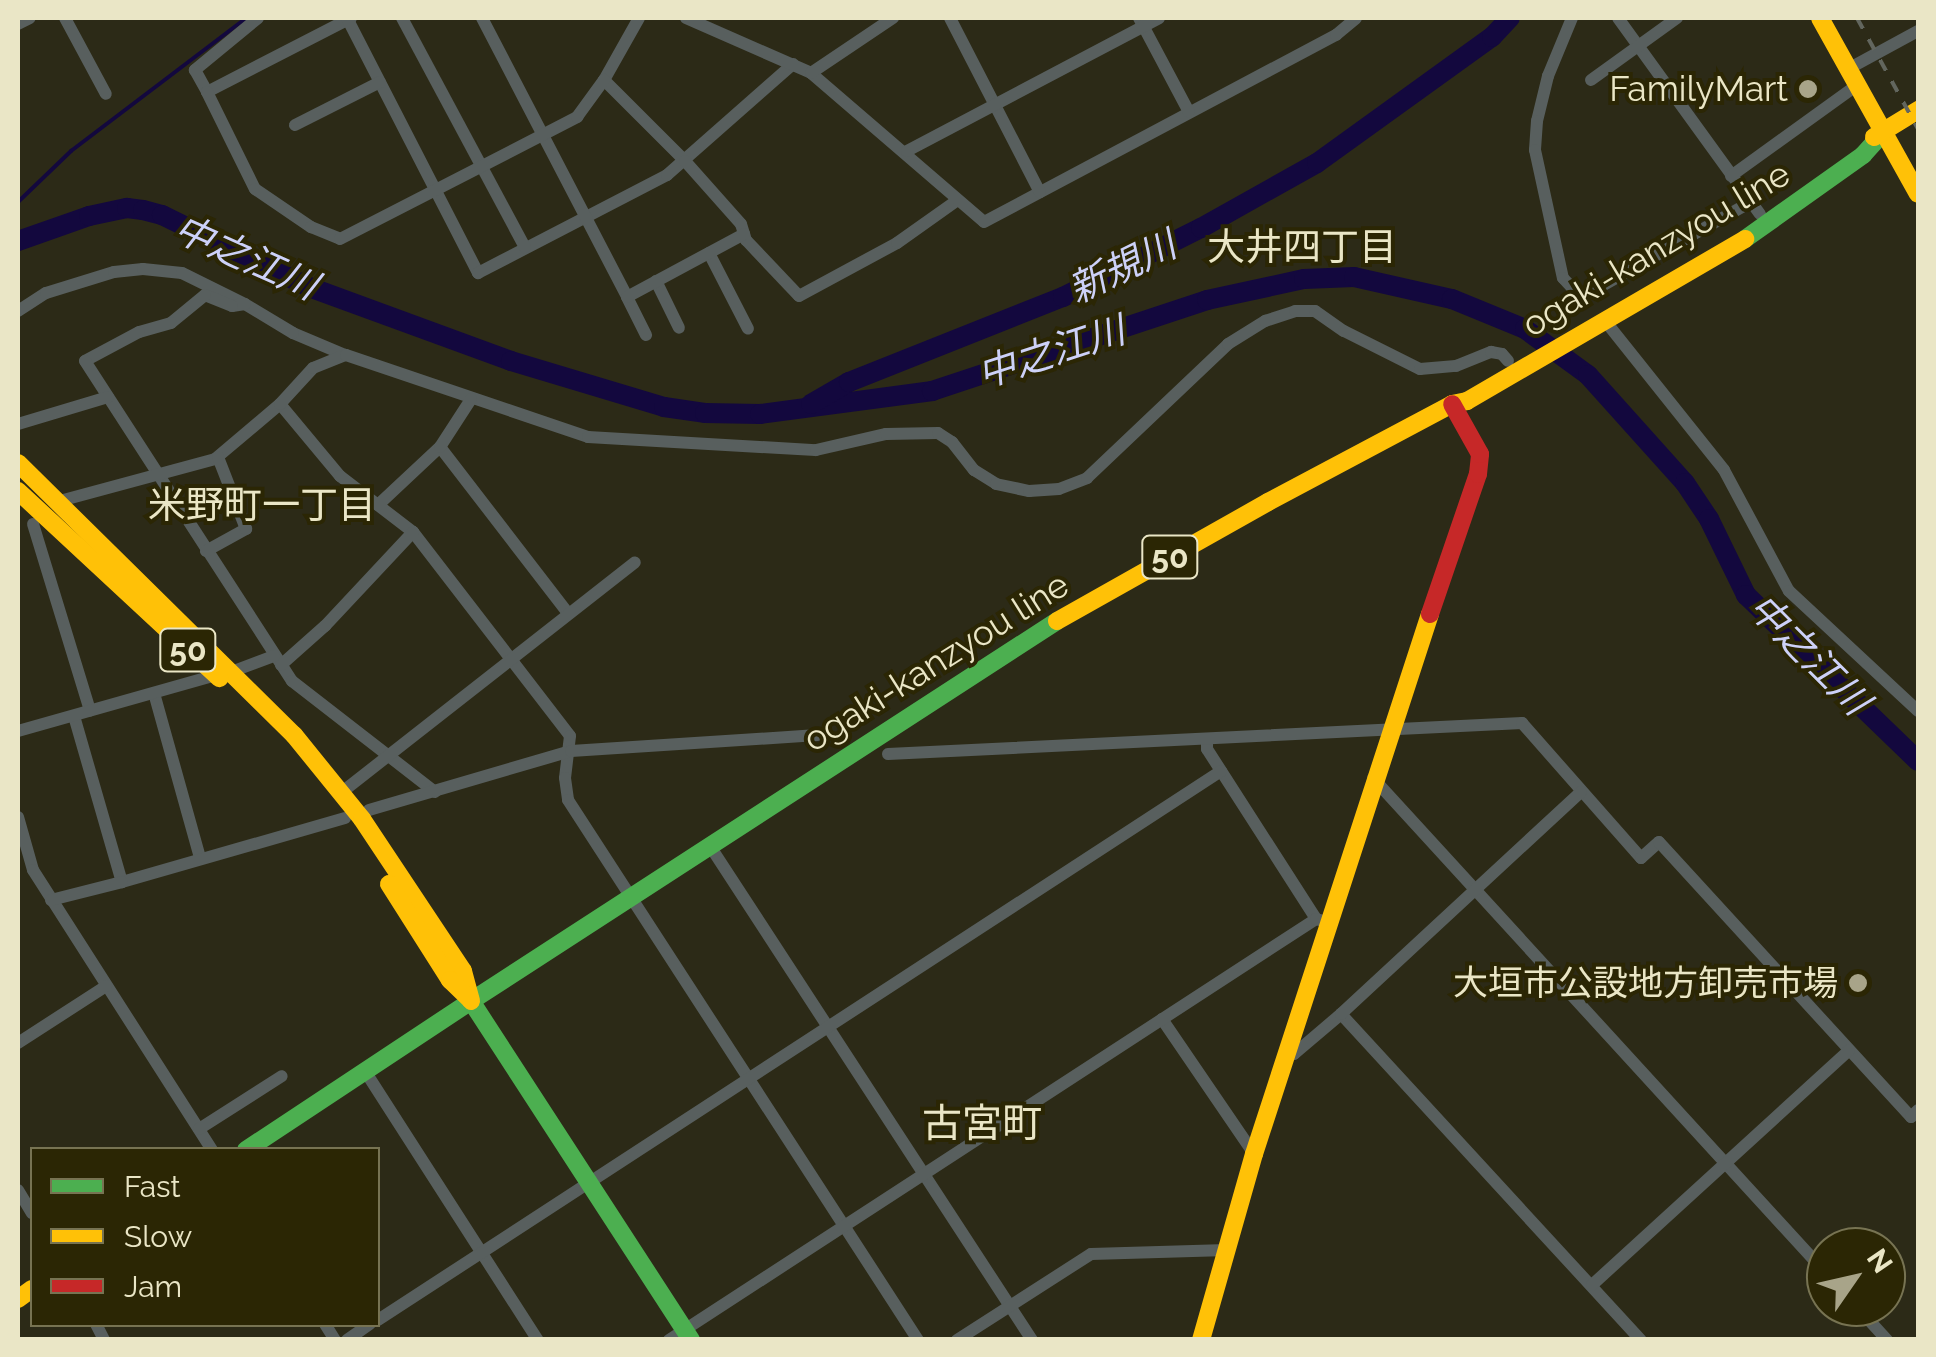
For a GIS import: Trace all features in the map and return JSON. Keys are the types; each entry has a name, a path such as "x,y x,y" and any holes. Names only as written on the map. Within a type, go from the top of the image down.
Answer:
{"main road":[{"path":"1820,18 1918,194"},
{"name":"ogaki-kanzyou line","path":"1597,322 1755,208 1918,110"},
{"name":"ogaki-kanzyou line","path":"250,1147 1050,625 1452,404 1467,401 1517,361 1597,322 1769,225 1863,154 1884,132"},
{"path":"1201,1340 1322,920 1480,462 1473,440 1452,404"},
{"name":"50","path":"18,463 342,792 450,980 471,1000"},
{"name":"50","path":"18,491 27,514 224,673 355,817"},
{"path":"471,1000 590,1183 682,1336"}],"street":[{"path":"18,24 30,18"},
{"path":"65,18 106,94"},
{"path":"258,18 195,70 254,189 311,227 340,239 578,117 604,80 638,18"},
{"path":"208,92 349,18 478,273 685,161 793,64"},
{"path":"402,18 525,247"},
{"path":"482,18 545,132 646,336"},
{"path":"686,18 812,73 907,151 984,222 1336,34 1356,18"},
{"path":"812,73 867,24 893,18"},
{"path":"950,18 1040,192"},
{"path":"907,151 1141,22 1159,18"},
{"path":"1569,19 1536,120 1536,150 1563,278 1584,296 1755,208 1618,18"},
{"path":"1591,80 1677,18"},
{"path":"1141,22 1189,112"},
{"path":"1732,176 1852,77 1918,31"},
{"path":"604,80 742,224 744,234 799,296 896,243 956,200"},
{"path":"296,126 380,82"},
{"path":"628,296 744,234"},
{"path":"709,253 748,329"},
{"path":"18,311 46,293 114,272 182,272 293,333 346,355 575,434 816,450 900,432 938,433 952,442 974,470 996,484 1030,491 1059,489 1087,478 1228,344 1265,321 1296,311 1315,311 1344,331 1420,369 1456,366 1490,352 1517,361"},
{"path":"656,281 679,328"},
{"path":"245,304 232,306 200,296 171,323 139,332 85,361 292,682 436,792"},
{"path":"1597,322 1724,470 1788,591 1918,711"},
{"path":"90,711 27,514 54,502 218,458 280,404 322,360 346,355"},
{"path":"18,424 108,397"},
{"path":"378,505 440,447 472,399"},
{"path":"280,404 340,476 413,532 570,736 565,778 568,800 918,1340"},
{"path":"440,447 568,612"},
{"path":"206,551 246,529 218,458"},
{"path":"18,731 277,661 326,626 413,532"},
{"path":"342,792 635,562"},
{"path":"154,693 200,858"},
{"path":"74,716 122,882"},
{"path":"888,754 1522,723 1641,858 1659,842 1911,1117 1918,1110"},
{"path":"52,902 570,756 817,735"},
{"path":"682,1336 843,1225 1322,920 1207,749 1206,739"},
{"path":"380,1319 1222,771"},
{"path":"1374,778 1806,1251"},
{"path":"1285,1055 1294,1054 1341,1014 1581,792"},
{"path":"18,817 33,870 210,1147"},
{"path":"710,846 1032,1340"},
{"path":"18,1043 106,986"},
{"path":"1341,1014 1642,1340"},
{"path":"1162,1019 1254,1154"},
{"path":"1592,1285 1849,1050"},
{"path":"365,1070 538,1340"},
{"path":"199,1129 282,1076"},
{"path":"957,1340 1091,1254 1227,1250"}],"waterway":[{"path":"18,202 71,151 246,18"},
{"name":"新規川","path":"811,404 849,382 1063,297 1201,228 1317,163 1492,37 1510,18"},
{"name":"中之江川","path":"18,241 89,216 127,208 143,210 162,215 309,287 511,361 664,407 705,413 760,414 932,391 1207,300 1304,279 1354,277 1452,299 1525,329 1588,375 1685,483 1709,519 1746,595 1918,761"}],"railway":[{"path":"1857,18 1918,129"}],"traffic: fast":[{"path":"1745,239 1863,155 1884,132"},
{"path":"471,1001 1057,621"},
{"path":"251,1147 471,1001 691,1340"}],"traffic: slow":[{"path":"1820,18 1918,194"},
{"path":"1874,137 1918,110"},
{"path":"1057,621 1268,502 1452,404 1467,401 1745,239"},
{"path":"18,463 294,735 362,819 463,971 471,1001"},
{"path":"18,491 219,678"},
{"path":"1201,1340 1254,1154 1430,614"},
{"path":"389,884 450,980 470,999"},
{"path":"18,1299 30,1290"}],"traffic: jam":[{"path":"1430,614 1478,474 1480,454 1452,404"}],"place":[{"name":"FamilyMart","path":"1808,89"},
{"name":"大垣市公設地方卸売市場","path":"1858,983"}],"district":[{"name":"大井四丁目","path":"1302,247"},
{"name":"米野町一丁目","path":"262,505"},
{"name":"古宮町","path":"982,1123"}]}
